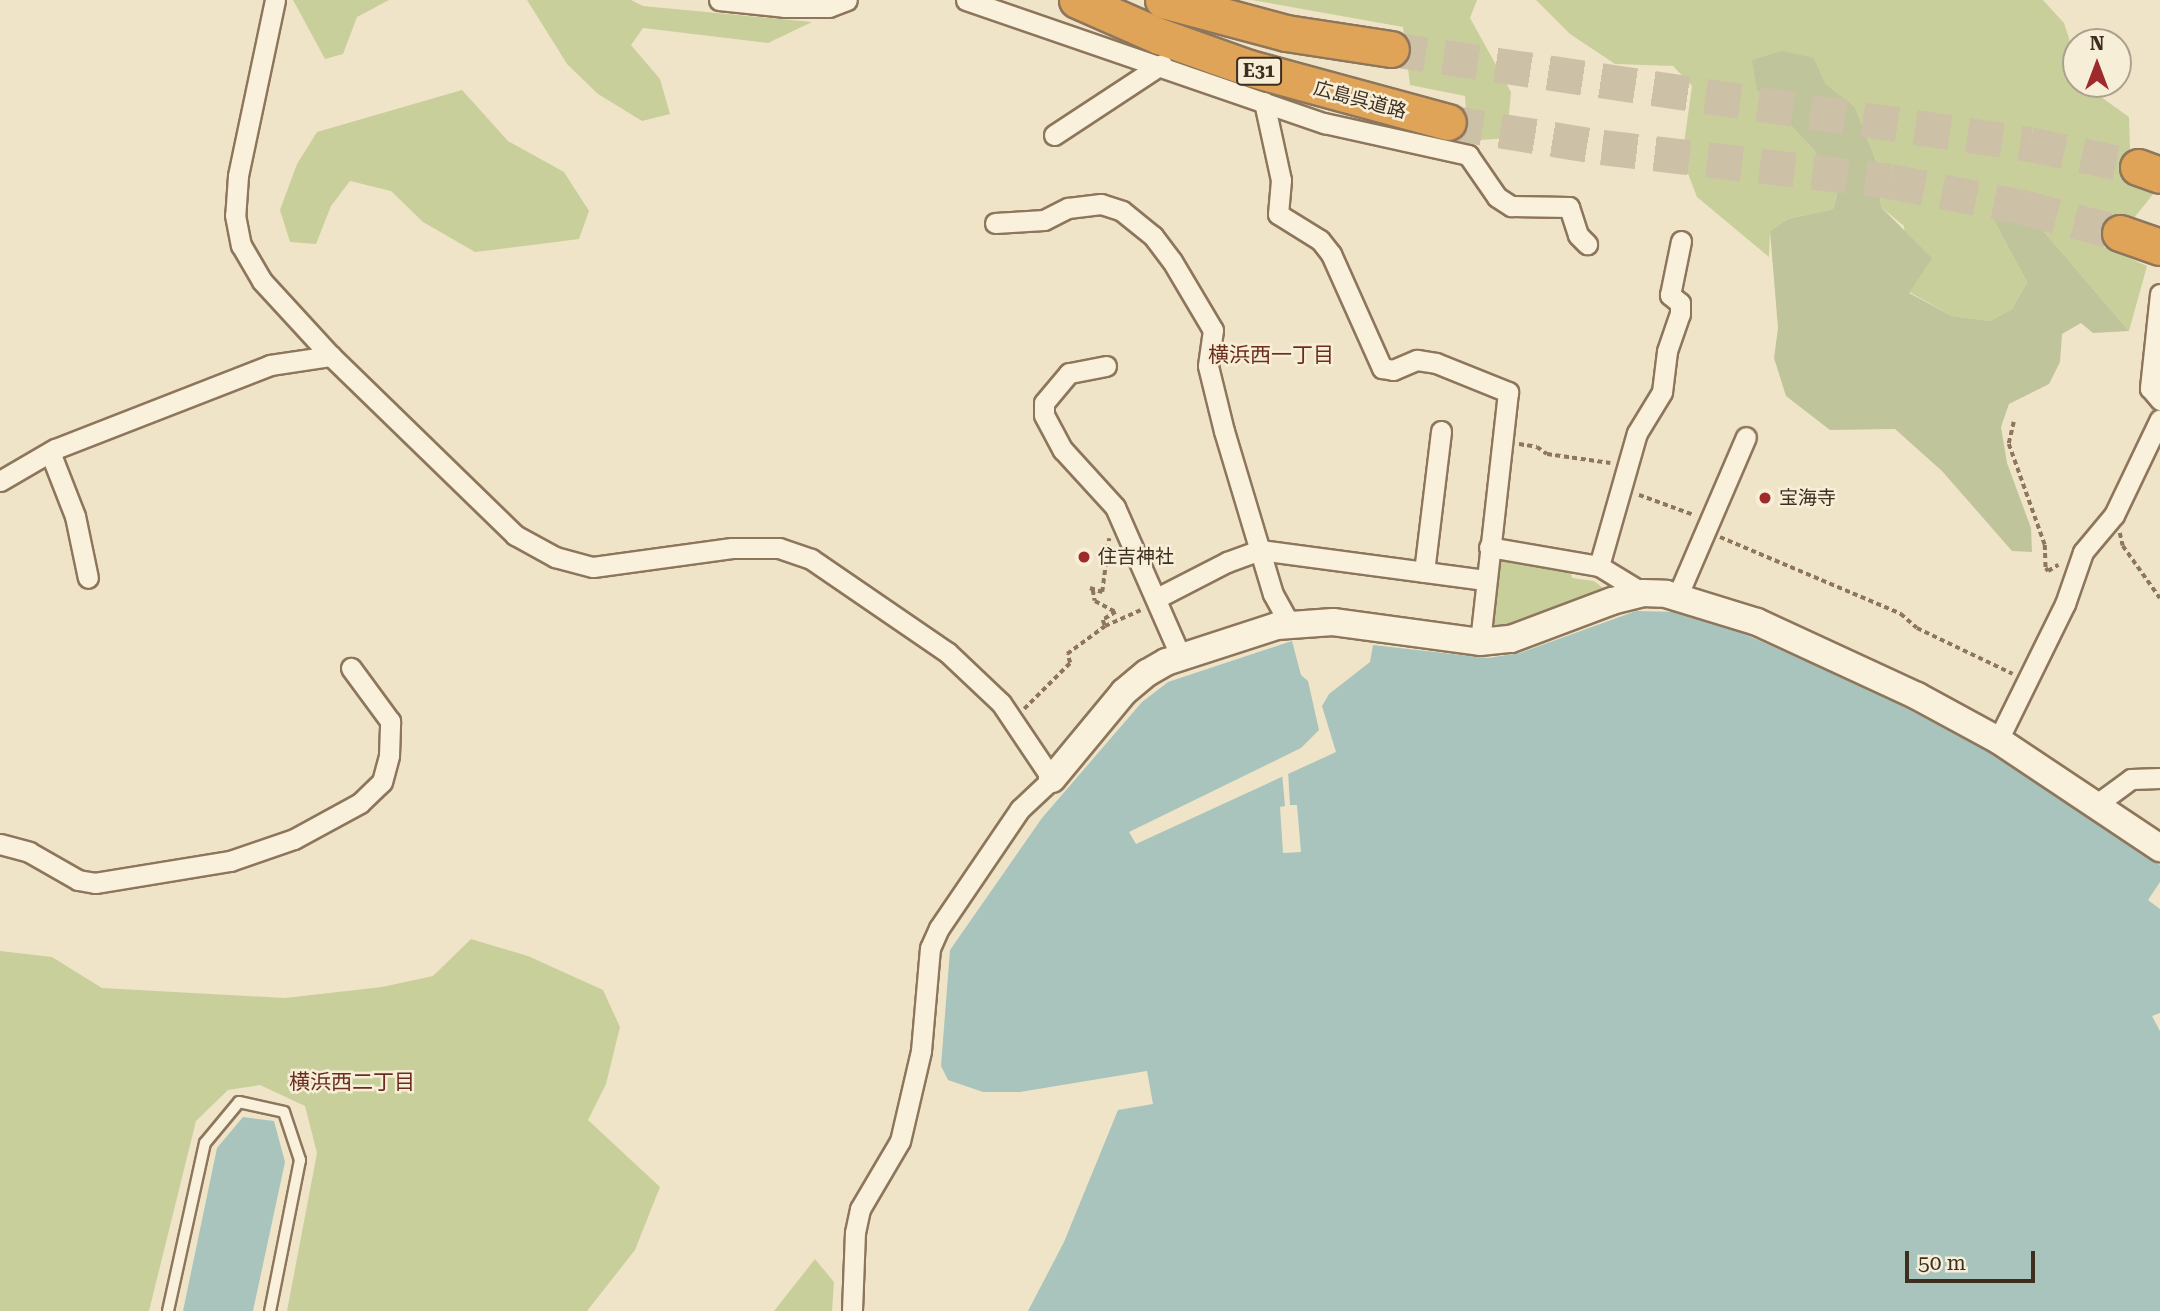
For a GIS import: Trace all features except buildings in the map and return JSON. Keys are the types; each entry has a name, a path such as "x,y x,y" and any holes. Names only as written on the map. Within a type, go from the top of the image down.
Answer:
{"highway":[{"path":"1059,0 1160,50"},
{"name":"広島呉道路","path":"1077,0 1160,50 1448,122"},
{"name":"E31","path":"1163,0 1286,33 1391,49"},
{"path":"2120,233 2160,247"}],"street":[{"path":"275,0 238,176 235,215 241,245 262,281 331,356 515,535 555,557 593,567 732,548 779,548 811,558 947,652 1001,702 1052,779"},
{"path":"719,0 784,7 829,7 847,0"},
{"path":"966,0 1160,50 1264,103 1324,123 1468,155 1497,197 1511,206 1569,207 1578,235 1587,244"},
{"path":"1054,135 1160,50"},
{"path":"1264,103 1281,180 1278,214 1320,240 1331,254 1337,274 1367,328 1374,356 1382,368 1393,370 1417,360 1436,363 1508,392 1480,642"},
{"path":"995,223 1044,220 1068,208 1101,204 1122,211 1153,236 1213,330 1208,366 1273,594 1289,623"},
{"path":"1598,566 1623,490 1637,433 1665,381 1667,351 1680,314 1680,303 1670,295 1681,241"},
{"path":"2160,294 2150,388 2160,400"},
{"path":"0,481 50,452 270,365 331,356"},
{"path":"1106,366 1069,373 1045,403 1044,415 1063,450 1105,492 1158,600 1181,657"},
{"path":"1998,740 2065,604 2083,552 2108,522 2160,419"},
{"path":"1424,572 1441,431"},
{"path":"1677,597 1710,527 1746,437"},
{"path":"50,452 79,529 88,578"},
{"path":"1489,547 1598,566 1643,593 1677,597 1757,622 1917,696 1998,740 2160,848"},
{"path":"1158,600 1227,562 1260,551 1485,580"},
{"path":"852,1311 855,1232 860,1209 900,1141 921,1051 930,948 939,928 1020,809 1052,779 1124,692 1147,673 1181,657 1289,623 1333,622 1480,642 1511,639 1643,593"},
{"path":"0,844 29,852 78,880 95,883 230,861 294,839 360,803 382,782 389,755 390,720 351,668"},
{"path":"2097,804 2131,779 2160,778"}],"lane":[{"path":"168,1311 205,1143 239,1102 284,1112 300,1160 270,1311"}],"path":[{"path":"2014,422 2009,444 2045,545 2046,568 2048,571 2065,561"},
{"path":"1502,440 1537,447 1547,454 1629,466"},
{"path":"1623,490 1901,614 1917,628 2027,680"},
{"path":"1105,626 1103,620 1116,612 1095,601 1092,589 1102,592 1109,532 1119,518"},
{"path":"2108,522 2123,535 2123,546 2160,598"},
{"path":"1013,720 1070,663 1067,654 1105,626 1158,600"}],"green space":[{"path":"293,0 389,0 357,17 343,54 325,59"},
{"path":"527,0 631,0 643,6 812,22 768,43 643,28 631,45 660,79 670,114 642,121 598,94 567,64"},
{"path":"1252,0 1477,0 1470,18 1511,92 1507,138 1468,141 1465,96 1410,85 1403,27"},
{"path":"1536,0 2043,0 2066,28 2062,28 2062,98 2103,98 2129,117 2130,149 2123,173 2154,193 2134,218 2109,218 2104,247 2147,266 2129,331 2022,206 1999,201 1992,217 2027,282 2012,309 1990,321 1952,316 1909,292 1904,226 1881,207 1878,166 1855,107 1826,84 1814,58 1757,90 1814,150 1838,189 1833,209 1788,219 1770,231 1769,257 1697,197 1682,158 1692,86 1673,66 1615,64 1570,34"},
{"path":"1782,51 1814,58 1826,84 1855,107 1878,166 1881,207 1932,258 1909,293 1952,316 1990,321 2012,309 2027,282 1992,217 1998,201 2022,206 2129,331 2093,333 2081,323 2062,334 2060,362 2049,384 2009,404 2001,427 2007,463 2031,528 2032,552 2012,551 1942,471 1895,429 1830,430 1786,396 1774,358 1778,328 1770,231 1788,219 1833,209 1838,190 1814,150 1757,90 1752,60"},
{"path":"462,90 508,141 564,172 589,211 579,239 475,252 423,222 391,191 350,181 331,206 316,244 290,242 280,210 297,164 317,132"},
{"path":"1491,553 1569,565 1572,578 1594,581 1607,591 1499,638 1485,623"},
{"path":"471,939 528,956 603,990 620,1027 606,1084 588,1120 660,1187 635,1250 587,1311 287,1311 317,1153 305,1106 260,1085 228,1090 196,1121 149,1311 0,1311 0,951 52,957 102,988 285,998 382,987 433,976"},
{"path":"815,1259 834,1282 832,1311 774,1311"}],"water":[{"path":"1636,611 1680,612 1740,632 1880,694 1990,753 2160,865 2160,882 2148,900 2160,909 2160,1013 2152,1016 2160,1031 2160,1311 1028,1311 1064,1242 1118,1110 1153,1104 1147,1071 1020,1092 983,1092 948,1080 941,1066 950,950 1042,818 1142,702 1168,682 1292,641 1301,675 1308,681 1319,730 1301,748 1129,832 1136,844 1336,752 1322,706 1329,694 1370,662 1373,645 1488,658 1520,653"},
{"path":"243,1117 274,1121 285,1162 253,1311 183,1311 217,1148"}],"pier":[{"path":"1288,771 1290,805 1297,805 1301,852 1283,853 1280,807 1285,806 1282,773"}],"tunnel":[{"path":"1391,49 2030,144 2138,167"},
{"path":"1448,122 1602,147 1890,181 2023,207 2120,233"}],"place":[{"name":"宝海寺","path":"1765,498"},
{"name":"住吉神社","path":"1084,557"}],"district":[{"name":"横浜西一丁目","path":"1271,355"},
{"name":"横浜西二丁目","path":"352,1082"}]}
